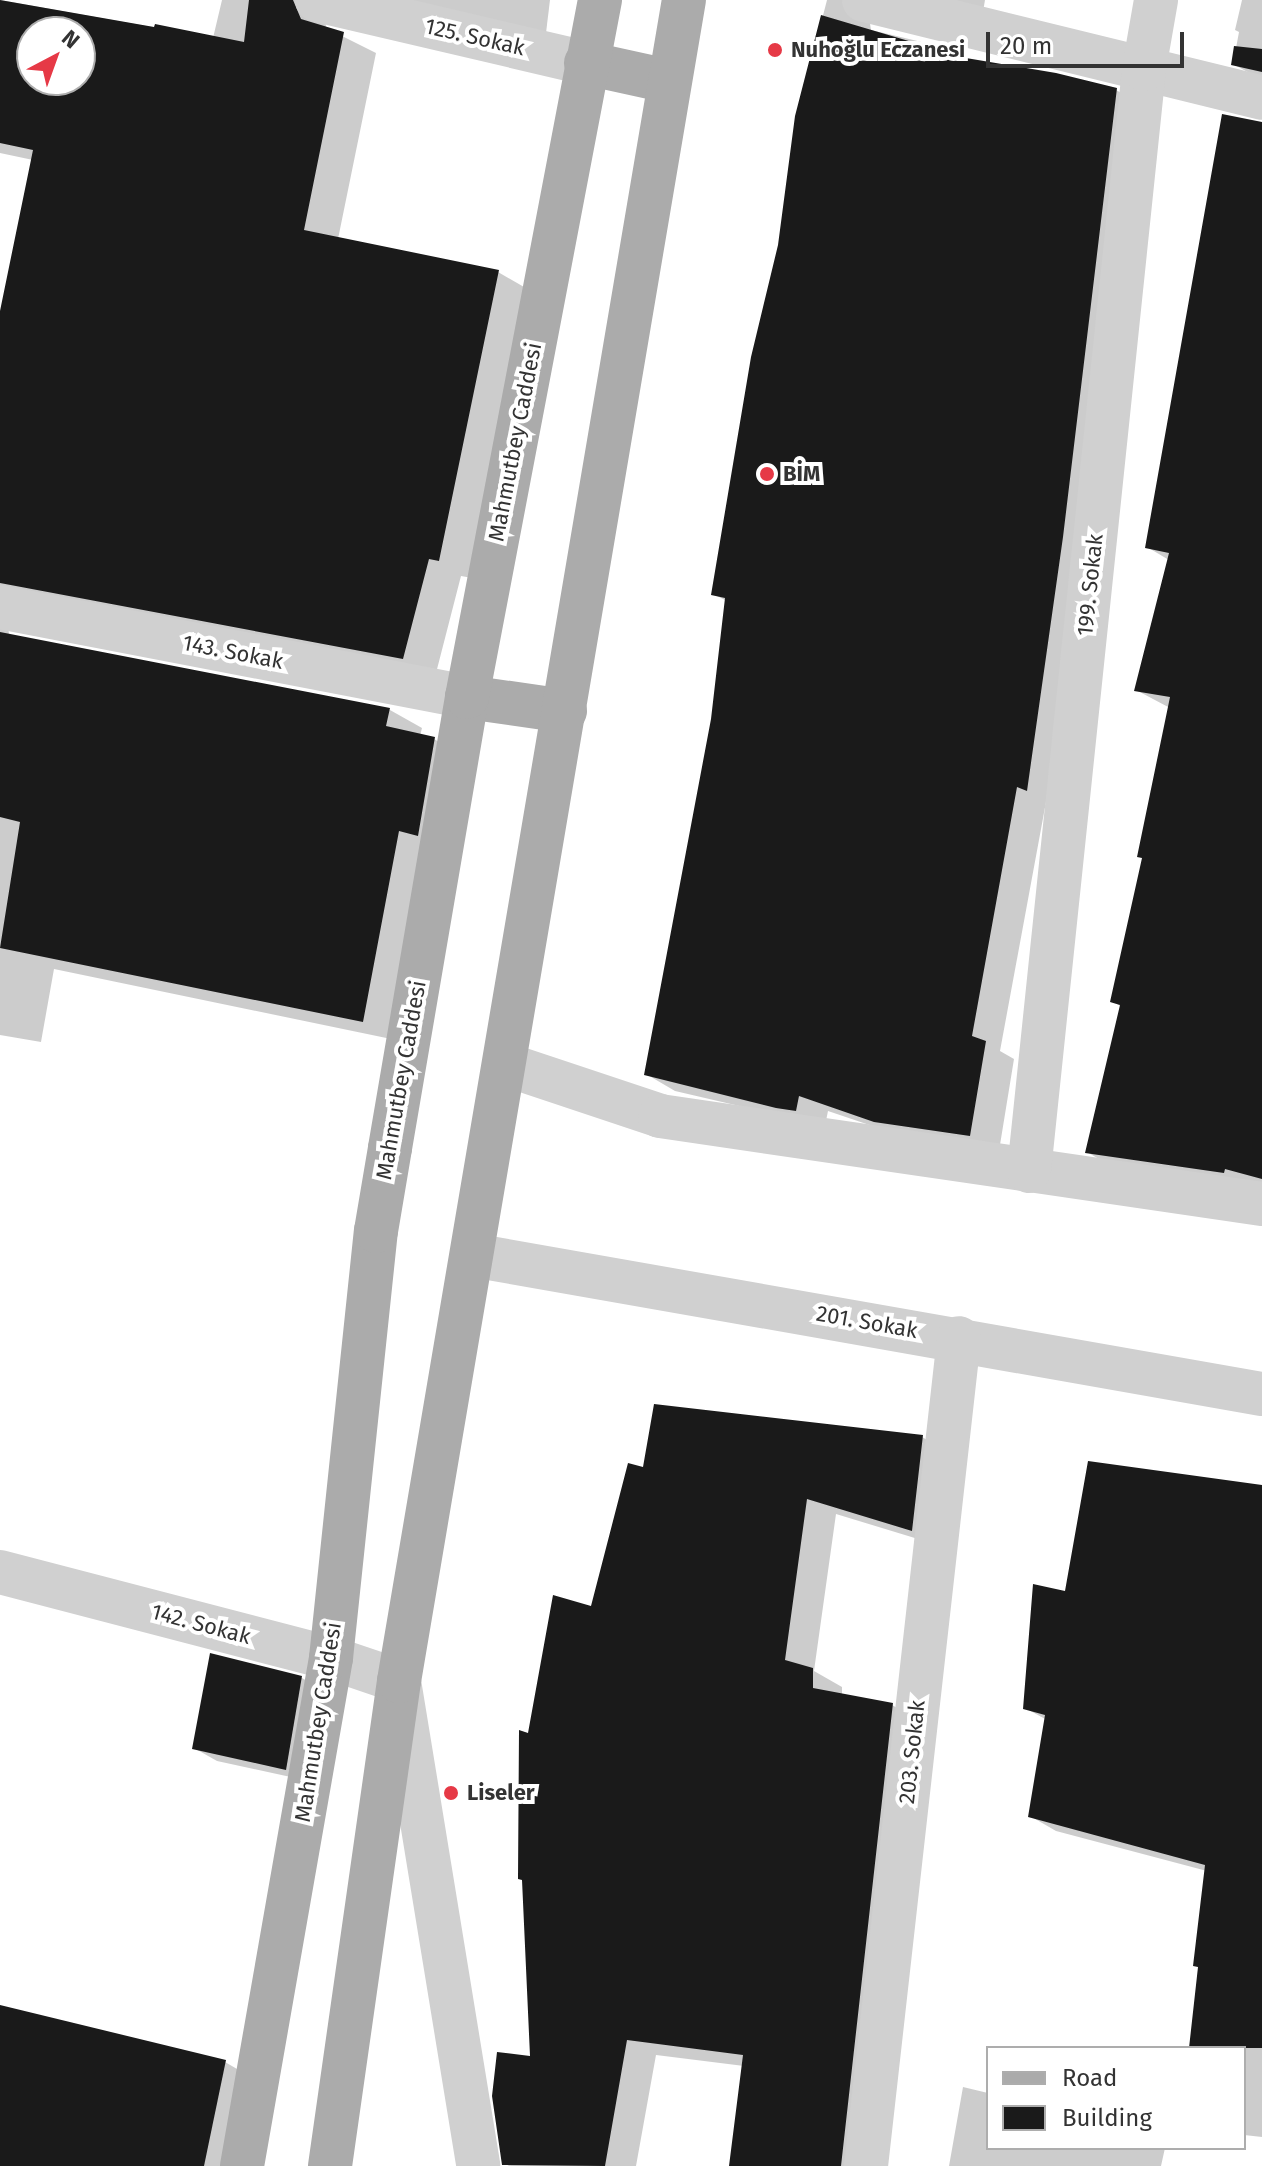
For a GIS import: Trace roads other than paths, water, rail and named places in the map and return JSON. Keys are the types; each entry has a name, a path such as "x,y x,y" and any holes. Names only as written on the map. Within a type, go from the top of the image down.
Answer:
{"main road":[{"name":"Mahmutbey Caddesi","path":"242,2166 331,1658 376,1231 467,697 600,0"},
{"path":"330,2166 399,1681 684,0"},
{"path":"586,63 668,81"},
{"path":"467,697 565,711"}],"street":[{"name":"125. Sokak","path":"317,0 586,63"},
{"path":"864,0 1262,98"},
{"name":"199. Sokak","path":"1029,1171 1144,69 1156,0"},
{"name":"143. Sokak","path":"0,607 467,697"},
{"path":"505,1064 660,1116 1262,1204"},
{"name":"201. Sokak","path":"472,1255 959,1338 1262,1394"},
{"name":"203. Sokak","path":"866,2166 959,1338"},
{"name":"142. Sokak","path":"0,1572 331,1658 399,1681"},
{"path":"399,1681 478,2166"}],"place":[{"name":"Nuhoğlu Eczanesi","path":"775,50"},
{"name":"BİM","path":"767,474"},
{"name":"Liseler","path":"451,1793"}]}
